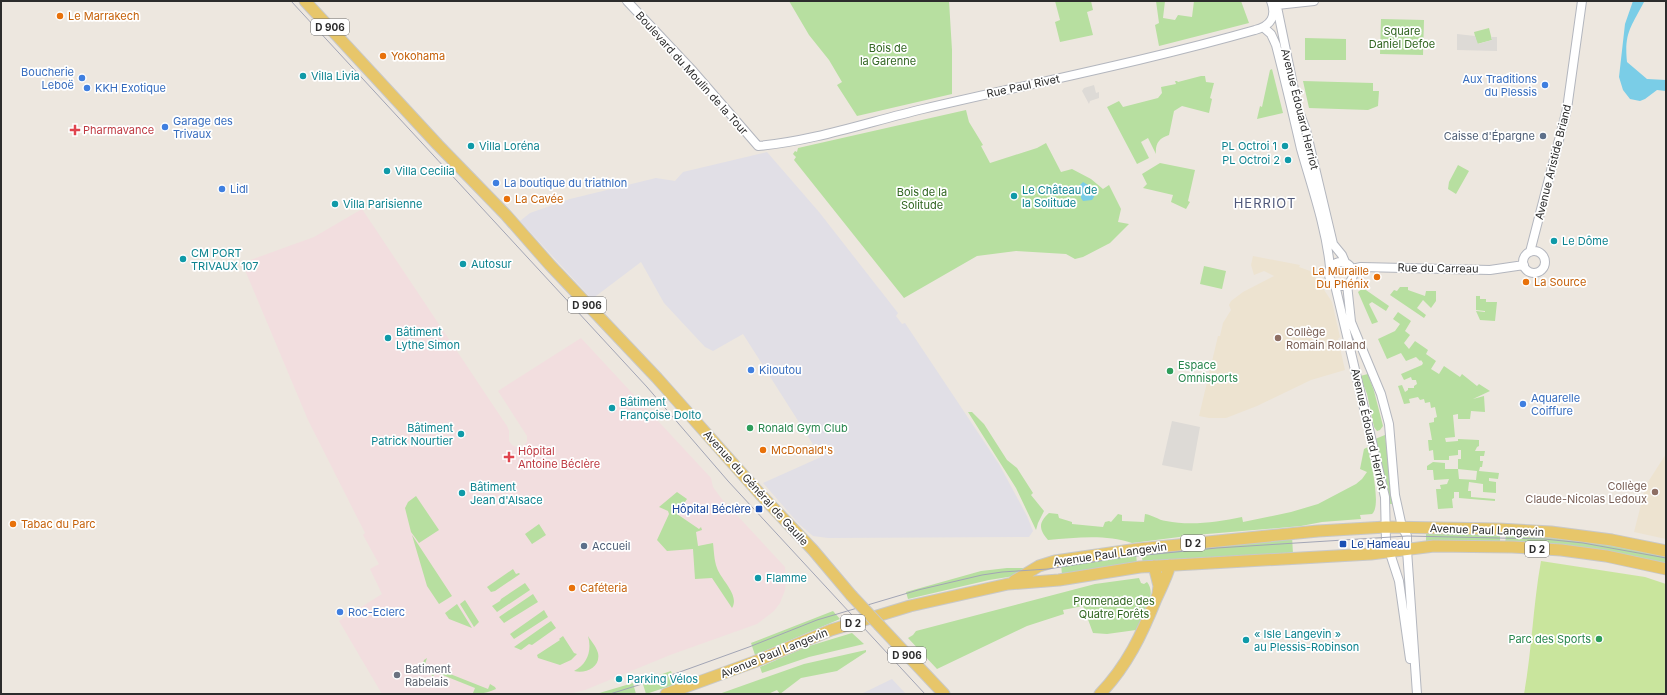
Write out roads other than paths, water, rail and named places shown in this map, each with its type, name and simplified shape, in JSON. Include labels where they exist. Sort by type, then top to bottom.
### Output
[{"type":"main road","name":"Avenue du Général de Gaulle","points":[[305,1],[438,145],[506,215],[550,266],[657,378],[760,494],[813,550],[851,595],[944,694]]},
{"type":"main road","name":"Avenue Paul Langevin","points":[[1008,584],[1039,566],[1055,561],[1207,541],[1318,531],[1386,527],[1552,532],[1612,540],[1666,551]]},
{"type":"main road","name":"Avenue Paul Langevin","points":[[666,694],[754,662],[831,630],[910,606],[1008,584],[1059,580],[1154,566],[1371,554],[1434,546],[1561,550],[1606,556],[1666,569]]},
{"type":"main road","points":[[1100,694],[1113,681],[1143,632],[1170,565]]},
{"type":"main road","points":[[1154,566],[1159,586],[1157,598]]},
{"type":"street","name":"Boulevard du Moulin de la Tour","points":[[627,1],[693,71],[758,146]]},
{"type":"street","points":[[1264,28],[1272,20],[1274,5],[1314,1]]},
{"type":"street","name":"Avenue Aristide Briand","points":[[1530,252],[1567,108],[1582,1]]},
{"type":"street","name":"Avenue Édouard Herriot","points":[[1274,5],[1298,109],[1306,130],[1333,244],[1342,255],[1345,262]]},
{"type":"street","name":"Rue Paul Rivet","points":[[758,146],[790,142],[922,109],[1069,76],[1264,28]]},
{"type":"street","name":"Avenue Édouard Herriot","points":[[1264,28],[1271,34],[1276,45],[1316,200],[1330,267]]},
{"type":"street","name":"Avenue Édouard Herriot","points":[[1302,149],[1306,150],[1308,153],[1314,180],[1320,190]]},
{"type":"street","points":[[1537,251],[1545,260],[1544,267],[1540,272],[1533,273],[1527,271],[1524,265],[1525,256],[1530,252],[1537,251]]},
{"type":"street","points":[[1335,262],[1345,262],[1352,269],[1352,278],[1347,284],[1339,286],[1335,285],[1328,276],[1330,267],[1335,262]]},
{"type":"street","name":"Rue du Carreau","points":[[1352,269],[1360,267],[1490,270],[1524,265]]},
{"type":"street","name":"Avenue Édouard Herriot","points":[[1347,284],[1351,322],[1379,388],[1389,424],[1395,495],[1402,527]]},
{"type":"street","name":"Avenue Édouard Herriot","points":[[1335,285],[1385,497],[1386,527]]},
{"type":"street","points":[[1386,527],[1386,542],[1399,581],[1416,694]]},
{"type":"street","points":[[1402,527],[1407,536],[1416,694]]},
{"type":"street","points":[[1405,625],[1410,633],[1415,664]]},
{"type":"water","points":[[1633,1],[1647,1],[1644,2],[1630,30],[1626,52],[1627,62],[1647,79],[1666,80],[1666,91],[1657,90],[1640,101],[1630,99],[1623,90],[1619,77],[1625,24]]},
{"type":"water","points":[[1083,182],[1093,188],[1095,195],[1092,200],[1083,201],[1081,198],[1079,186]]},
{"type":"tram line","points":[[291,1],[647,387],[728,481],[925,694]]},
{"type":"tram line","points":[[610,694],[677,673],[817,620],[918,590],[982,575],[1002,572],[1048,569],[1125,557],[1217,548],[1407,536],[1544,539],[1583,543],[1666,558]]},
{"type":"place","name":"Le Marrakech","points":[[60,16]]},
{"type":"place","name":"Yokohama","points":[[383,56]]},
{"type":"place","name":"Villa Livia","points":[[303,76]]},
{"type":"place","name":"Boucherie Leboë","points":[[82,78]]},
{"type":"place","name":"Aux Traditions du Plessis","points":[[1545,85]]},
{"type":"place","name":"KKH Exotique","points":[[87,88]]},
{"type":"place","name":"Garage des Trivaux","points":[[165,127]]},
{"type":"place","name":"Pharmavance","points":[[75,130]]},
{"type":"place","name":"Caisse d'Épargne","points":[[1543,136]]},
{"type":"place","name":"Villa Loréna","points":[[471,146]]},
{"type":"place","name":"PL Octroi 1","points":[[1285,146]]},
{"type":"place","name":"PL Octroi 2","points":[[1288,160]]},
{"type":"place","name":"Villa Cecilia","points":[[387,171]]},
{"type":"place","name":"La boutique du triathlon","points":[[496,183]]},
{"type":"place","name":"Lidl","points":[[222,189]]},
{"type":"place","name":"Le Château de la Solitude","points":[[1014,196]]},
{"type":"place","name":"La Cavée","points":[[507,199]]},
{"type":"place","name":"Villa Parisienne","points":[[335,204]]},
{"type":"place","name":"Le Dôme","points":[[1554,241]]},
{"type":"place","name":"CM PORT TRIVAUX 107","points":[[183,259]]},
{"type":"place","name":"Autosur","points":[[463,264]]},
{"type":"place","name":"La Muraille Du Phénix","points":[[1377,277]]},
{"type":"place","name":"La Source","points":[[1526,282]]},
{"type":"place","name":"Bâtiment Lythe Simon","points":[[388,338]]},
{"type":"place","name":"Collège Romain Rolland","points":[[1278,338]]},
{"type":"place","name":"Kiloutou","points":[[751,370]]},
{"type":"place","name":"Espace Omnisports","points":[[1170,371]]},
{"type":"place","name":"Aquarelle Coiffure","points":[[1523,404]]},
{"type":"place","name":"Bâtiment Françoise Dolto","points":[[612,408]]},
{"type":"place","name":"Ronald Gym Club","points":[[750,428]]},
{"type":"place","name":"Bâtiment Patrick Nourtier","points":[[461,434]]},
{"type":"place","name":"McDonald's","points":[[763,450]]},
{"type":"place","name":"Hôpital Antoine Béclère","points":[[509,457]]},
{"type":"place","name":"Collège Claude-Nicolas Ledoux","points":[[1655,492]]},
{"type":"place","name":"Bâtiment Jean d'Alsace","points":[[462,493]]},
{"type":"place","name":"Hôpital Béclère","points":[[759,509]]},
{"type":"place","name":"Tabac du Parc","points":[[13,524]]},
{"type":"place","name":"Le Hameau","points":[[1343,544]]},
{"type":"place","name":"Accueil","points":[[584,546]]},
{"type":"place","name":"Flamme","points":[[758,578]]},
{"type":"place","name":"Caféteria","points":[[572,588]]},
{"type":"place","name":"Roc-Eclerc","points":[[340,612]]},
{"type":"place","name":"Parc des Sports","points":[[1599,639]]},
{"type":"place","name":"« Isle Langevin » au Plessis-Robinson","points":[[1246,640]]},
{"type":"place","name":"Batiment Rabelais","points":[[397,675]]},
{"type":"place","name":"Parking Vélos","points":[[619,679]]},
{"type":"district","name":"HERRIOT","points":[[1265,203]]},
{"type":"park label","name":"Square Daniel Defoe","points":[[1402,37]]},
{"type":"park label","name":"Bois de la Garenne","points":[[888,54]]},
{"type":"park label","name":"Bois de la Solitude","points":[[922,198]]},
{"type":"park label","name":"Promenade des Quatre Forêts","points":[[1114,607]]}]
